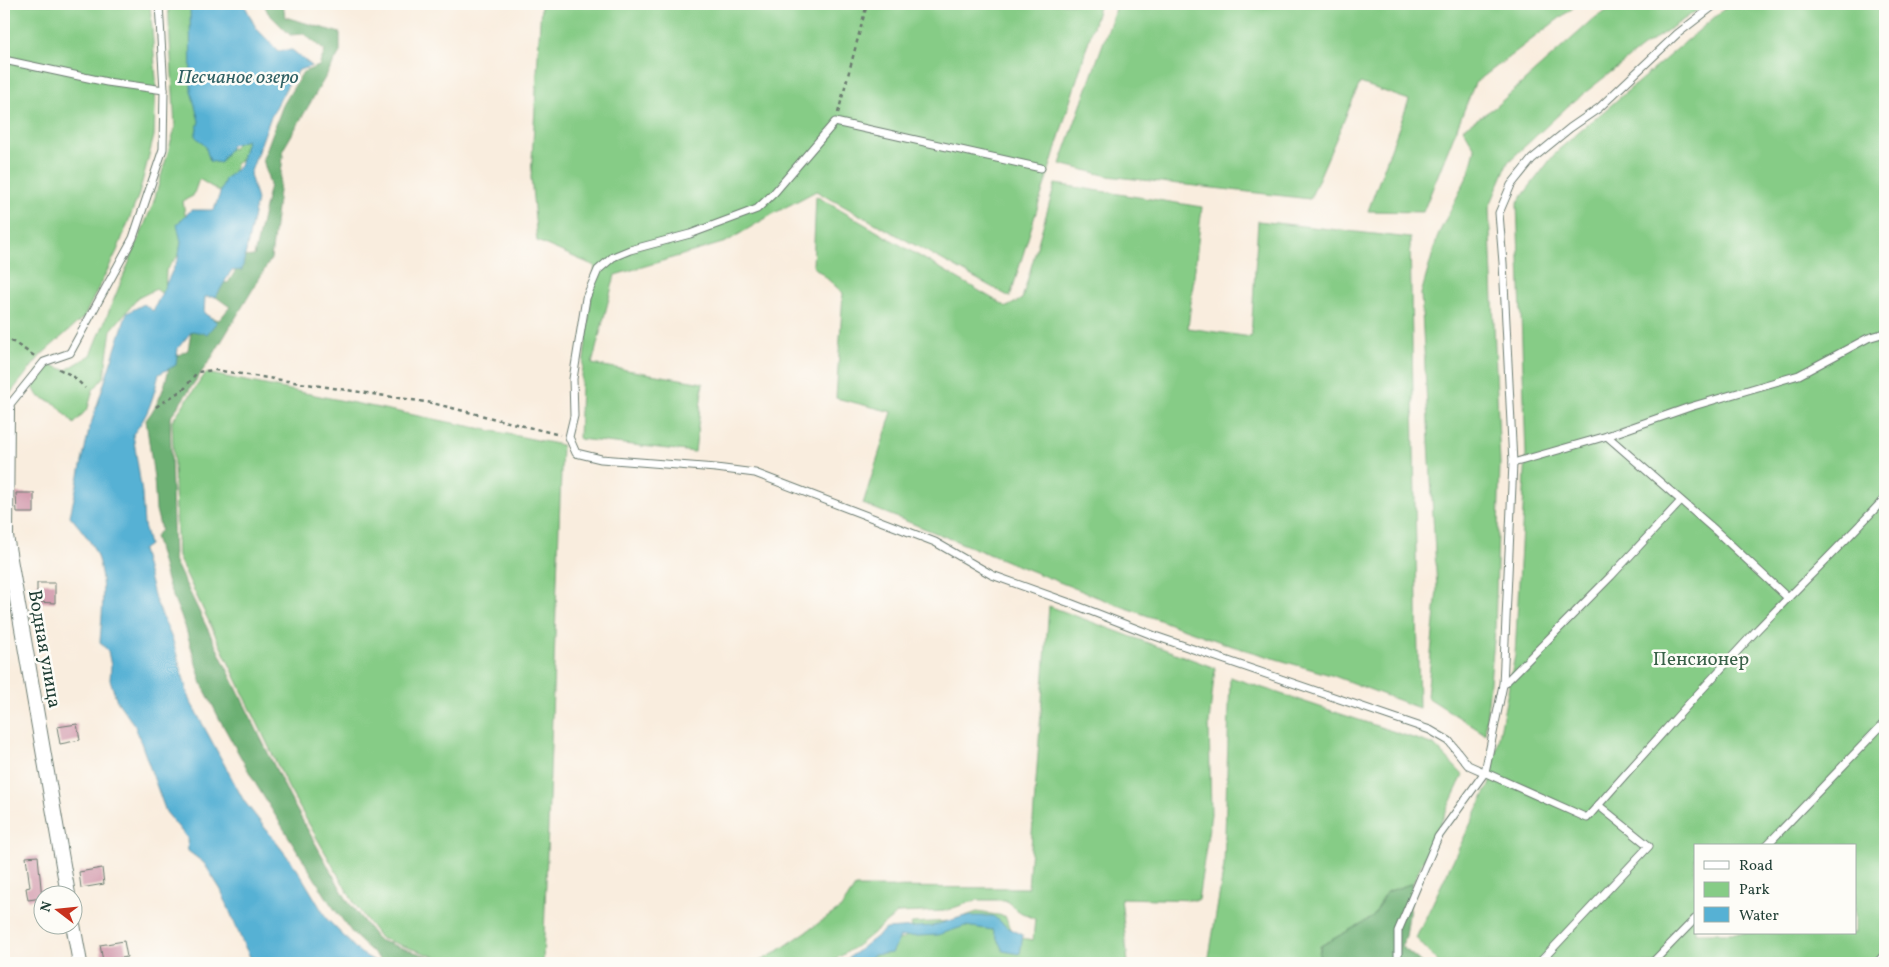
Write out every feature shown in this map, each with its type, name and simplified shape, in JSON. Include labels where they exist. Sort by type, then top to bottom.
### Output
[{"type":"street","name":"Водная улица","points":[[7,408],[5,537],[66,884]]},
{"type":"street","points":[[75,934],[80,963]]},
{"type":"lane","points":[[7,408],[44,362],[70,353],[133,238],[163,149],[164,90],[158,4]]},
{"type":"lane","points":[[1398,963],[1398,931],[1438,836],[1485,772],[1503,685],[1513,462],[1504,263],[1499,213],[1511,185],[1532,159],[1570,128],[1600,108],[1677,34],[1716,4]]},
{"type":"lane","points":[[4,60],[107,82],[164,90]]},
{"type":"lane","points":[[1041,168],[835,122],[774,193],[757,209],[690,234],[614,256],[598,270],[586,298],[573,379],[574,416],[569,437],[576,453],[601,459],[755,473],[935,542],[992,575],[1155,636],[1430,730],[1449,741],[1468,765],[1587,818],[1652,743],[1885,498]]},
{"type":"lane","points":[[1513,462],[1607,436],[1690,407],[1799,375],[1868,338],[1885,333]]},
{"type":"lane","points":[[1607,436],[1788,598]]},
{"type":"lane","points":[[1503,685],[1611,576],[1681,501]]},
{"type":"lane","points":[[1768,844],[1885,722]]},
{"type":"lane","points":[[1539,963],[1649,846],[1598,805]]},
{"type":"lane","points":[[1652,963],[1694,920]]},
{"type":"lane","points":[[1877,963],[1885,954]]},
{"type":"path","points":[[835,122],[867,4]]},
{"type":"path","points":[[4,336],[44,362],[73,376],[85,388]]},
{"type":"path","points":[[156,407],[185,388],[197,372],[215,370],[432,404],[569,437]]},
{"type":"green space","points":[[4,4],[150,4],[156,79],[154,136],[139,194],[117,251],[84,317],[41,355],[4,401]]},
{"type":"green space","points":[[168,4],[201,4],[222,147],[233,149],[245,131],[252,150],[236,164],[225,195],[199,179],[193,196],[183,201],[187,228],[181,252],[166,270],[165,296],[156,289],[138,298],[111,330],[104,377],[93,390],[88,408],[74,424],[56,404],[38,396],[33,387],[38,370],[50,365],[66,370],[91,355],[153,204],[175,128]]},
{"type":"green space","points":[[264,4],[283,4],[285,17],[340,33],[340,52],[284,148],[271,259],[212,357],[170,418],[174,560],[290,798],[347,900],[378,940],[448,963],[384,963],[353,934],[330,903],[257,786],[202,684],[185,626],[168,584],[155,536],[161,530],[156,510],[154,478],[146,420],[156,406],[171,359],[188,350],[191,333],[205,316],[219,320],[230,307],[216,297],[217,282],[228,283],[244,257],[254,256],[270,185],[263,159],[283,105],[303,72],[319,66],[325,51],[304,34],[290,35],[268,13]]},
{"type":"green space","points":[[541,4],[986,4],[1006,8],[1008,4],[1100,4],[1010,297],[816,191],[726,242],[615,275],[592,364],[703,383],[695,452],[579,439],[581,384],[595,266],[537,241],[531,177]]},
{"type":"green space","points":[[1110,4],[1578,4],[1475,83],[1423,212],[1368,211],[1409,100],[1360,83],[1310,199],[1108,176],[1060,164],[1115,10]]},
{"type":"green space","points":[[1619,4],[1707,4],[1644,46],[1568,106],[1508,162],[1489,208],[1500,464],[1495,630],[1485,734],[1427,697],[1437,589],[1421,294],[1438,235],[1469,173],[1475,149],[1463,128],[1494,108],[1596,17]]},
{"type":"green space","name":"Пенсионер","points":[[1730,4],[1885,4],[1885,963],[1439,963],[1416,938],[1490,783],[1515,655],[1526,455],[1517,203],[1557,151]]},
{"type":"green space","points":[[1055,184],[1202,207],[1188,328],[1251,337],[1258,221],[1410,238],[1419,708],[1334,676],[1232,646],[1112,603],[863,504],[892,412],[836,398],[843,293],[813,266],[816,196],[1007,307],[1022,299]]},
{"type":"green space","points":[[206,373],[562,445],[543,963],[473,963],[445,960],[380,938],[354,903],[289,789],[178,557],[172,421]]},
{"type":"green space","points":[[1049,606],[1215,668],[1209,723],[1211,814],[1198,900],[1121,898],[1128,963],[860,963],[886,941],[904,939],[912,923],[951,921],[977,912],[1005,916],[1015,937],[1033,940],[1035,919],[1020,912],[1005,900],[977,900],[944,911],[898,913],[858,945],[830,963],[756,963],[775,953],[841,908],[855,887],[1028,888]]},
{"type":"green space","points":[[1230,677],[1434,745],[1463,775],[1413,883],[1386,892],[1373,917],[1320,946],[1318,963],[1208,963],[1224,866]]},
{"type":"green space","points":[[1413,883],[1406,937],[1401,946],[1422,963],[1318,963],[1321,946],[1373,917],[1387,892]]},
{"type":"water","name":"Песчаное озеро","points":[[190,4],[244,4],[256,28],[278,51],[292,50],[312,66],[299,70],[287,86],[270,119],[250,174],[257,200],[242,270],[231,271],[216,297],[205,297],[204,313],[217,322],[207,334],[192,331],[178,348],[176,365],[159,374],[147,413],[133,434],[142,493],[144,525],[149,545],[142,550],[155,599],[173,641],[189,699],[244,801],[297,869],[327,919],[359,952],[378,963],[253,963],[221,890],[204,863],[188,851],[187,838],[166,812],[135,726],[117,701],[110,680],[111,666],[108,651],[100,642],[103,596],[99,562],[90,542],[70,516],[89,430],[127,313],[144,304],[153,311],[178,259],[181,242],[177,224],[191,210],[214,210],[225,179],[240,166],[247,140],[232,145],[220,163],[210,161],[205,146],[195,136],[199,121],[191,91]]},
{"type":"water","points":[[965,916],[993,916],[1007,927],[1023,935],[1020,954],[1003,951],[993,930],[965,926],[938,935],[900,937],[892,953],[874,955],[864,963],[842,963],[886,929],[932,926]]},
{"type":"building","points":[[16,493],[34,493],[34,513],[17,513]]},
{"type":"building","points":[[37,583],[55,583],[55,603],[37,602]]},
{"type":"building","points":[[77,724],[80,740],[60,744],[57,727]]},
{"type":"building","points":[[38,856],[41,884],[32,884],[32,899],[28,900],[26,888],[30,887],[26,857]]},
{"type":"building","points":[[102,868],[104,884],[82,888],[79,872]]},
{"type":"building","points":[[124,941],[127,957],[103,961],[100,945]]}]
